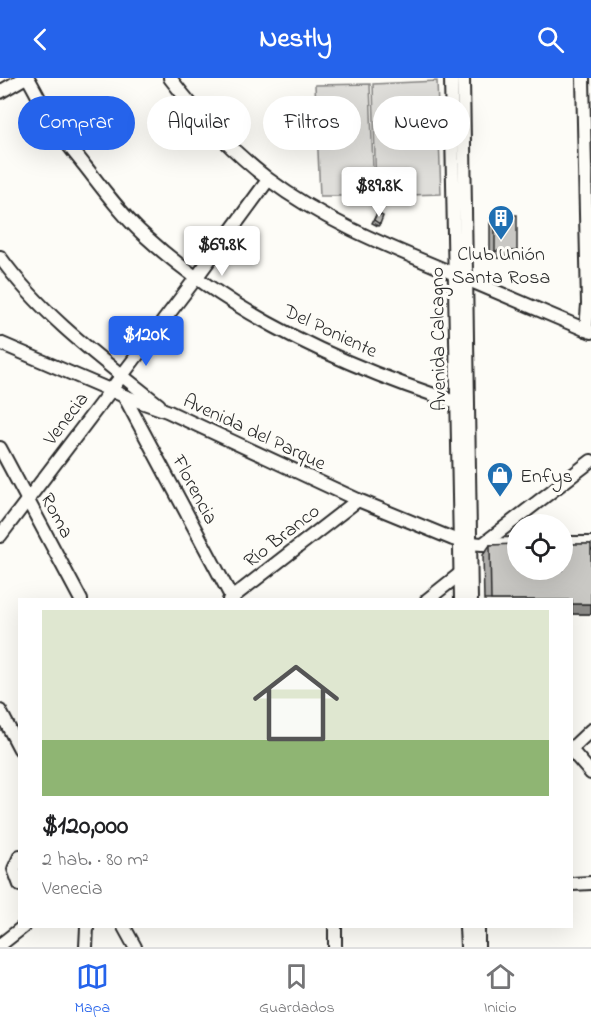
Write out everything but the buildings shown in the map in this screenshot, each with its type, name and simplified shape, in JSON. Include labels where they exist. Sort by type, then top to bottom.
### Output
[{"type":"street","points":[[0,92],[26,78]]},
{"type":"street","name":"Del Poniente","points":[[26,78],[57,130],[100,185],[143,234],[196,278],[260,318],[339,358],[429,395],[462,404]]},
{"type":"street","points":[[170,78],[215,133],[268,180],[300,201],[346,227],[408,256],[588,331],[583,78]]},
{"type":"street","name":"Avenida Calcagno","points":[[451,78],[461,277]]},
{"type":"street","name":"Avenida Calcagno","points":[[463,78],[462,404],[465,542],[471,598]]},
{"type":"street","name":"Venecia","points":[[0,536],[268,180]]},
{"type":"street","points":[[0,257],[12,273],[71,333],[167,411]]},
{"type":"street","name":"Avenida del Parque","points":[[0,343],[124,396],[167,411],[358,500],[465,542],[507,544]]},
{"type":"street","name":"Florencia","points":[[124,396],[230,598]]},
{"type":"street","name":"Roma","points":[[0,448],[80,598]]},
{"type":"street","points":[[483,543],[591,461]]},
{"type":"street","name":"Río Branco","points":[[232,598],[358,500]]},
{"type":"street","name":"Avenida Calcagno","points":[[461,598],[465,542]]},
{"type":"street","points":[[573,543],[591,543]]},
{"type":"street","points":[[430,598],[461,573]]},
{"type":"street","points":[[0,711],[18,745]]},
{"type":"street","points":[[573,748],[591,730]]},
{"type":"street","points":[[573,750],[591,773]]},
{"type":"street","points":[[18,860],[14,869],[18,880]]},
{"type":"street","points":[[0,869],[14,869]]},
{"type":"street","points":[[573,884],[591,883]]},
{"type":"street","points":[[0,945],[22,928]]},
{"type":"street","points":[[86,947],[87,928]]},
{"type":"street","points":[[125,928],[135,947]]},
{"type":"street","points":[[335,928],[335,947]]},
{"type":"street","points":[[466,928],[467,947]]},
{"type":"street","points":[[478,928],[478,947]]},
{"type":"shaded area","points":[[437,81],[438,96],[373,96],[373,84]]},
{"type":"shaded area","points":[[370,84],[374,196],[320,196],[318,150],[361,150],[361,96],[315,96],[315,85]]},
{"type":"shaded area","points":[[375,150],[439,150],[441,194],[376,196]]},
{"type":"place","name":"Club Unión Santa Rosa","points":[[501,241]]},
{"type":"place","name":"Enfys","points":[[500,498]]}]
